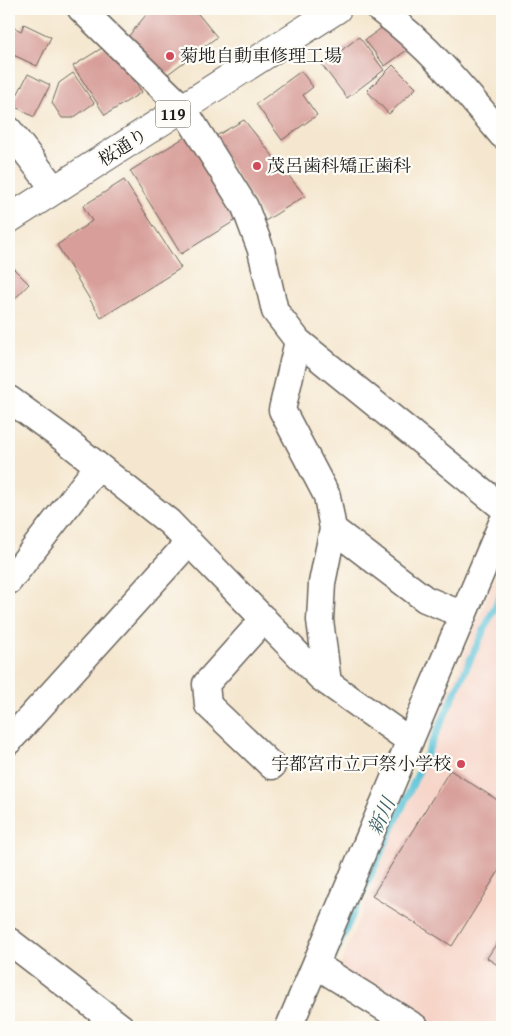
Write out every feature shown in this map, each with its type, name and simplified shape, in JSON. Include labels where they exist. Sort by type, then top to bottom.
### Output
[{"type":"highway","name":"桜通り","points":[[9,219],[337,9]]},
{"type":"street","points":[[81,9],[183,108],[244,207],[261,250],[275,311],[298,341],[502,507]]},
{"type":"street","points":[[379,9],[404,27],[446,68],[502,134]]},
{"type":"street","points":[[9,130],[55,190]]},
{"type":"street","points":[[298,341],[282,410],[326,496],[333,529],[322,583],[320,620],[328,683]]},
{"type":"street","points":[[9,400],[169,522],[328,683],[410,741]]},
{"type":"street","points":[[9,581],[98,466]]},
{"type":"street","points":[[289,1027],[502,523]]},
{"type":"street","points":[[333,529],[425,599],[463,615]]},
{"type":"street","points":[[9,741],[189,542]]},
{"type":"street","points":[[264,619],[206,684],[208,705],[272,766]]},
{"type":"street","points":[[9,941],[121,1027]]},
{"type":"street","points":[[316,965],[415,1027]]},
{"type":"shaded area","name":"宇都宮市立戸祭小学校","points":[[502,560],[502,1027],[433,1027],[339,969]]},
{"type":"building","name":"菊地自動車修理工場","points":[[151,9],[194,9],[217,37],[168,74],[127,38]]},
{"type":"building","points":[[24,24],[51,37],[37,66],[9,53],[9,25],[21,31]]},
{"type":"building","points":[[387,24],[407,50],[385,66],[365,40]]},
{"type":"building","points":[[359,37],[384,70],[347,98],[322,65]]},
{"type":"building","points":[[110,43],[142,92],[105,115],[73,66]]},
{"type":"building","points":[[393,65],[416,88],[389,114],[367,91]]},
{"type":"building","points":[[301,71],[313,87],[303,95],[317,115],[282,140],[256,104]]},
{"type":"building","points":[[73,73],[94,103],[73,118],[62,118],[52,103],[59,83]]},
{"type":"building","points":[[28,74],[50,85],[34,117],[12,105]]},
{"type":"building","name":"茂呂歯科矯正歯科","points":[[244,120],[305,196],[265,221],[214,137]]},
{"type":"building","points":[[190,134],[241,217],[181,254],[130,171]]},
{"type":"building","points":[[124,180],[181,268],[101,318],[57,245],[92,221],[83,206]]},
{"type":"building","points":[[9,264],[29,284],[9,305]]},
{"type":"building","points":[[450,770],[502,803],[502,866],[452,946],[372,896]]},
{"type":"building","points":[[502,935],[502,968],[487,958]]},
{"type":"waterway","name":"新川","points":[[328,968],[502,591]]},
{"type":"place","name":"菊地自動車修理工場","points":[[170,56]]},
{"type":"place","name":"茂呂歯科矯正歯科","points":[[257,166]]},
{"type":"place","name":"宇都宮市立戸祭小学校","points":[[461,764]]}]
